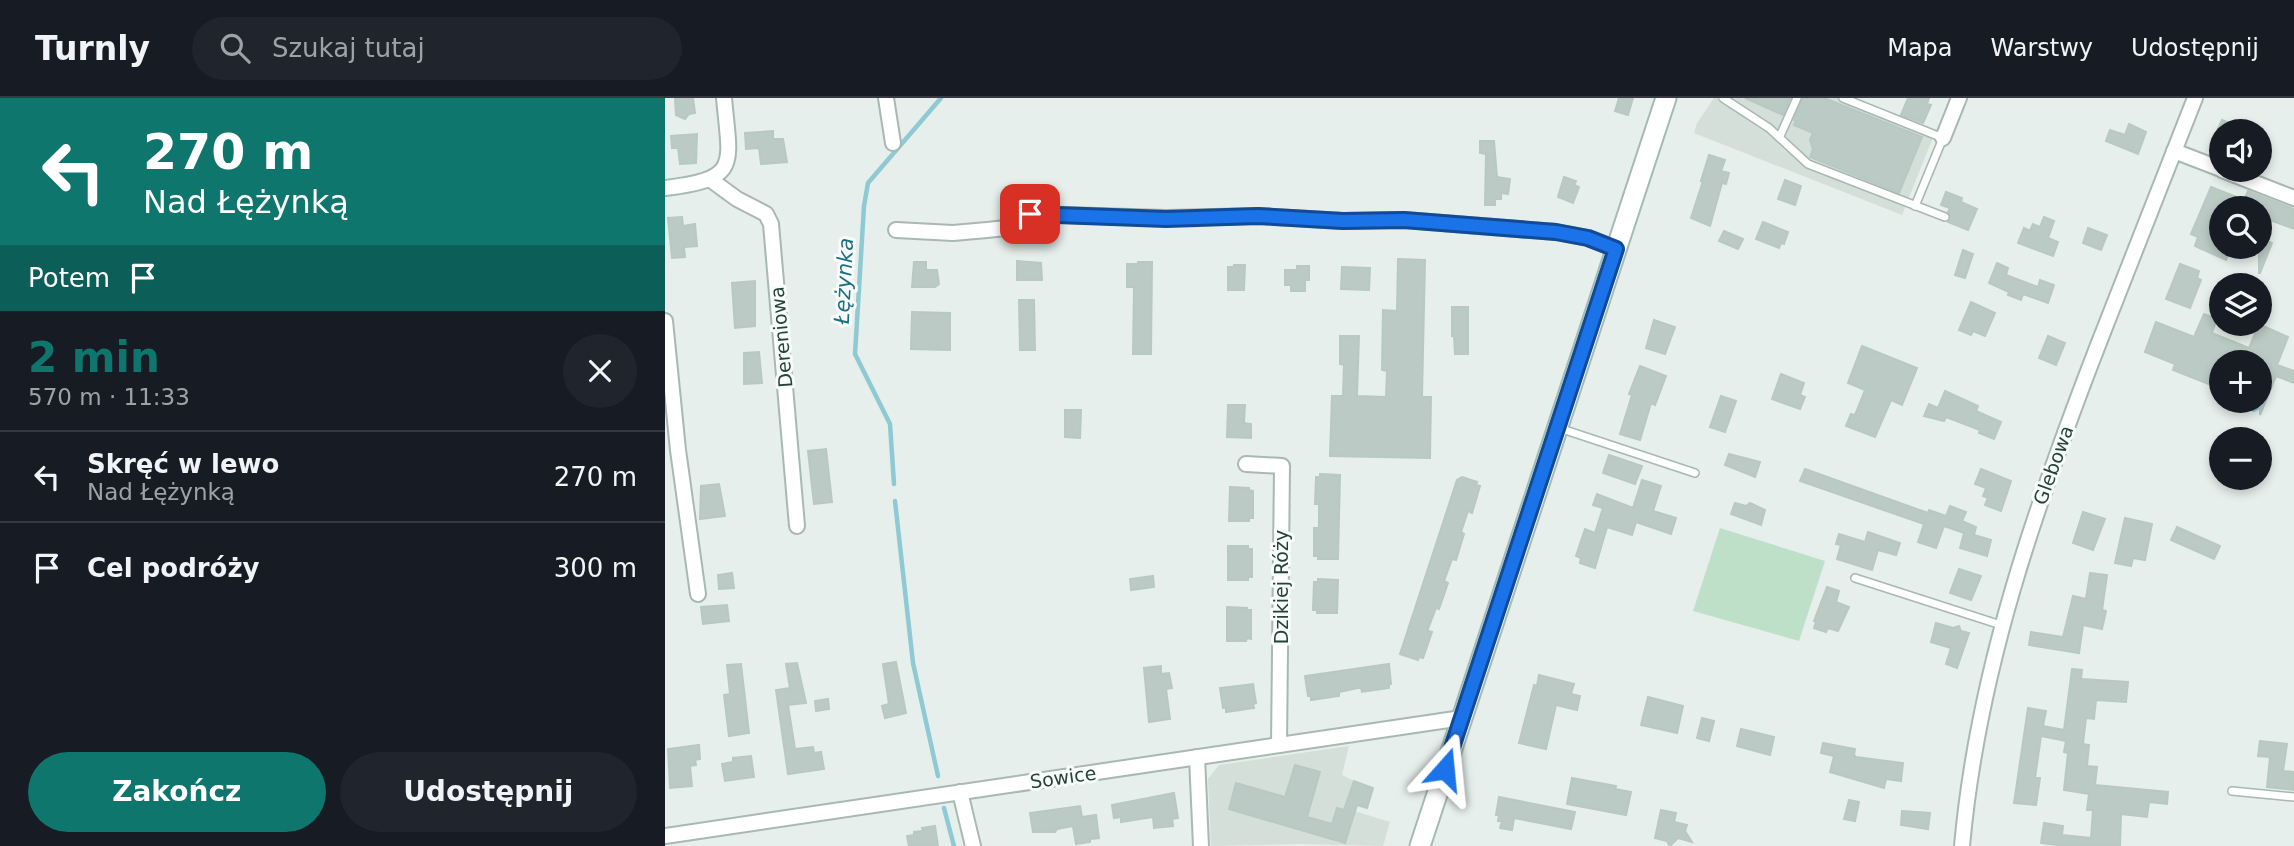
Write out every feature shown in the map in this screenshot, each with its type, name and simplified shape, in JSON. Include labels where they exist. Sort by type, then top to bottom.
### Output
[{"type":"street","points":[[665,188],[695,185],[712,180],[721,173],[728,156],[724,98]]},
{"type":"street","points":[[886,98],[893,143]]},
{"type":"street","points":[[1420,846],[1666,98]]},
{"type":"street","points":[[1943,138],[1959,98]]},
{"type":"street","name":"Glebowa","points":[[1962,846],[1972,759],[2001,625],[2048,476],[2195,98]]},
{"type":"street","points":[[2174,151],[2209,164]]},
{"type":"street","name":"Dereniowa","points":[[712,180],[737,199],[766,214],[771,224],[797,526]]},
{"type":"street","points":[[2254,182],[2294,198]]},
{"type":"street","points":[[896,230],[953,233],[1006,228],[1030,214],[1177,219],[1258,216],[1343,221],[1375,219],[1556,232],[1588,238],[1616,249]]},
{"type":"street","points":[[665,321],[680,463],[698,594]]},
{"type":"street","name":"Dzikiej Róży","points":[[1246,464],[1282,466],[1279,745]]},
{"type":"street","name":"Sowice","points":[[672,839],[960,792],[1462,718]]},
{"type":"street","points":[[1197,757],[1201,846]]},
{"type":"street","points":[[960,792],[973,846]]},
{"type":"lane","points":[[1723,98],[1780,136],[1808,163],[1945,217]]},
{"type":"lane","points":[[1780,136],[1797,98]]},
{"type":"lane","points":[[1843,98],[1943,138],[1915,206]]},
{"type":"lane","points":[[1557,428],[1695,473]]},
{"type":"lane","points":[[1855,578],[2001,625]]},
{"type":"lane","points":[[2232,791],[2294,797]]},
{"type":"shaded area","points":[[1714,98],[1855,98],[1936,130],[1902,215],[1694,133],[1697,123]]},
{"type":"shaded area","points":[[1349,746],[1342,775],[1354,781],[1345,808],[1390,822],[1383,846],[1211,846],[1208,779],[1219,765]]},
{"type":"green space","points":[[1720,528],[1825,561],[1799,641],[1693,611]]},
{"type":"building","points":[[675,98],[693,98],[695,113],[689,114],[685,119],[676,115]]},
{"type":"building","points":[[1619,98],[1633,98],[1628,115],[1615,111]]},
{"type":"building","points":[[1745,98],[1790,98],[1783,115]]},
{"type":"building","points":[[1803,98],[1824,98],[1922,137],[1899,193],[1810,157],[1813,149],[1810,140],[1813,133],[1794,125]]},
{"type":"building","points":[[1908,98],[1929,98],[1927,104],[1931,105],[1923,123],[1901,115]]},
{"type":"building","points":[[2129,124],[2146,132],[2138,154],[2106,141],[2110,130],[2125,135]]},
{"type":"building","points":[[773,131],[773,139],[783,139],[787,162],[761,164],[759,148],[746,149],[745,133]]},
{"type":"building","points":[[697,134],[696,163],[680,164],[678,148],[672,148],[671,136]]},
{"type":"building","points":[[1480,141],[1494,141],[1497,177],[1510,179],[1508,194],[1501,193],[1501,199],[1495,199],[1495,205],[1485,205],[1486,154],[1480,153]]},
{"type":"building","points":[[1709,155],[1725,160],[1721,171],[1729,173],[1726,184],[1722,183],[1710,226],[1691,218]]},
{"type":"building","points":[[1564,177],[1576,181],[1574,185],[1579,187],[1573,203],[1558,197]]},
{"type":"building","points":[[1785,180],[1801,186],[1795,205],[1778,199]]},
{"type":"building","points":[[2211,187],[2234,196],[2209,196],[2209,252],[2195,246],[2198,237],[2191,234]]},
{"type":"building","points":[[2248,191],[2261,196],[2246,196]]},
{"type":"building","points":[[1946,192],[1962,198],[1961,202],[1977,209],[1968,230],[1948,222],[1951,219],[1948,212],[1950,208],[1941,205]]},
{"type":"building","points":[[2272,200],[2294,209],[2294,229],[2272,221]]},
{"type":"building","points":[[682,217],[683,226],[695,224],[697,246],[684,247],[685,257],[672,258],[668,218]]},
{"type":"building","points":[[2044,217],[2054,221],[2048,238],[2058,242],[2053,256],[2018,243],[2024,228],[2030,231],[2033,224],[2040,227]]},
{"type":"building","points":[[1763,222],[1788,232],[1784,244],[1781,243],[1779,248],[1756,239]]},
{"type":"building","points":[[2088,228],[2107,235],[2101,250],[2083,243]]},
{"type":"building","points":[[1724,231],[1743,239],[1738,249],[1719,241]]},
{"type":"building","points":[[1963,250],[1973,254],[1965,278],[1955,275]]},
{"type":"building","points":[[1398,259],[1425,260],[1422,397],[1431,397],[1430,458],[1330,456],[1332,396],[1343,396],[1344,365],[1340,364],[1340,336],[1359,336],[1357,396],[1386,397],[1387,371],[1382,370],[1383,310],[1397,311]]},
{"type":"building","points":[[2259,259],[2266,259],[2260,273]]},
{"type":"building","points":[[1017,261],[1041,263],[1042,280],[1017,280]]},
{"type":"building","points":[[914,262],[926,262],[926,270],[937,270],[939,284],[935,287],[912,287]]},
{"type":"building","points":[[1152,262],[1151,354],[1133,354],[1134,287],[1127,287],[1127,264]]},
{"type":"building","points":[[1997,263],[2008,268],[2006,275],[2038,287],[2040,280],[2054,285],[2048,303],[2023,294],[2021,300],[1989,283]]},
{"type":"building","points":[[2180,264],[2199,271],[2197,278],[2201,280],[2190,308],[2166,299]]},
{"type":"building","points":[[1245,265],[1244,290],[1228,290],[1228,267]]},
{"type":"building","points":[[1297,266],[1309,266],[1309,280],[1305,280],[1305,291],[1291,291],[1291,285],[1285,285],[1285,270],[1297,270]]},
{"type":"building","points":[[1342,267],[1370,268],[1369,290],[1341,289]]},
{"type":"building","points":[[755,281],[755,326],[735,328],[732,283]]},
{"type":"building","points":[[1019,300],[1034,300],[1035,350],[1020,350]]},
{"type":"building","points":[[1971,302],[1995,313],[1985,336],[1973,331],[1971,335],[1959,330]]},
{"type":"building","points":[[1452,307],[1468,307],[1468,354],[1455,354]]},
{"type":"building","points":[[912,312],[950,313],[950,350],[911,349]]},
{"type":"building","points":[[2204,314],[2209,316],[2209,336],[2219,336],[2249,348],[2254,336],[2272,336],[2272,330],[2288,337],[2277,365],[2294,371],[2294,383],[2276,376],[2272,386],[2272,350],[2209,350],[2209,384],[2173,370],[2175,364],[2145,352],[2156,322],[2194,337]]},
{"type":"building","points":[[1654,320],[1675,327],[1665,354],[1646,348]]},
{"type":"building","points":[[2048,336],[2065,343],[2056,365],[2039,358]]},
{"type":"building","points":[[1862,346],[1917,368],[1902,405],[1891,400],[1875,437],[1846,426],[1851,414],[1855,415],[1865,390],[1848,383]]},
{"type":"building","points":[[759,352],[762,383],[744,384],[744,353]]},
{"type":"building","points":[[1640,366],[1666,376],[1655,405],[1651,403],[1640,440],[1620,434],[1632,395],[1629,394]]},
{"type":"building","points":[[1781,374],[1804,383],[1800,395],[1805,397],[1800,409],[1772,399]]},
{"type":"building","points":[[1945,391],[1978,406],[1976,411],[2001,422],[1994,439],[1979,433],[1980,430],[1946,417],[1944,421],[1924,416],[1929,404],[1938,408]]},
{"type":"building","points":[[1721,396],[1736,401],[1725,432],[1710,427]]},
{"type":"building","points":[[1228,405],[1245,405],[1244,423],[1251,424],[1251,438],[1227,437]]},
{"type":"building","points":[[1065,410],[1081,410],[1080,438],[1065,437]]},
{"type":"building","points":[[826,449],[832,502],[814,504],[808,451]]},
{"type":"building","points":[[1729,454],[1760,462],[1755,477],[1725,465]]},
{"type":"building","points":[[1609,455],[1642,466],[1635,484],[1603,473]]},
{"type":"building","points":[[1805,469],[1928,513],[1929,510],[1946,516],[1950,506],[1966,512],[1962,521],[1976,527],[1974,535],[1991,540],[1987,556],[1960,548],[1964,533],[1944,526],[1936,548],[1918,542],[1924,524],[1800,481]]},
{"type":"building","points":[[1981,469],[2011,481],[2001,511],[1985,505],[1988,498],[1983,496],[1986,488],[1975,484]]},
{"type":"building","points":[[1320,474],[1340,475],[1338,559],[1318,559],[1318,556],[1314,556],[1314,528],[1319,528],[1319,504],[1315,504],[1316,477],[1320,477]]},
{"type":"building","points":[[1462,477],[1477,482],[1476,485],[1480,486],[1472,513],[1468,511],[1461,532],[1464,534],[1456,560],[1452,559],[1444,581],[1448,583],[1439,609],[1436,608],[1428,629],[1432,632],[1423,658],[1419,657],[1418,660],[1400,654],[1457,480]]},
{"type":"building","points":[[1642,480],[1661,486],[1653,511],[1676,518],[1671,534],[1636,522],[1632,535],[1607,527],[1595,568],[1580,563],[1581,558],[1576,556],[1585,529],[1595,533],[1603,508],[1593,505],[1597,494],[1633,508]]},
{"type":"building","points":[[719,484],[725,516],[700,519],[701,486]]},
{"type":"building","points":[[1230,487],[1249,488],[1253,491],[1253,518],[1249,518],[1249,521],[1229,521]]},
{"type":"building","points":[[1735,503],[1746,506],[1750,503],[1765,510],[1761,525],[1731,514]]},
{"type":"building","points":[[2083,512],[2105,519],[2093,550],[2073,543]]},
{"type":"building","points":[[2125,518],[2152,524],[2145,560],[2133,558],[2131,566],[2115,563]]},
{"type":"building","points":[[2177,527],[2220,546],[2214,559],[2171,540]]},
{"type":"building","points":[[1868,532],[1900,543],[1896,555],[1878,550],[1872,570],[1837,559],[1841,545],[1836,544],[1839,534],[1865,542]]},
{"type":"building","points":[[1228,546],[1248,546],[1248,549],[1252,549],[1252,577],[1248,577],[1248,580],[1228,580]]},
{"type":"building","points":[[1959,569],[1981,576],[1971,600],[1950,593]]},
{"type":"building","points":[[732,573],[734,588],[719,589],[718,575]]},
{"type":"building","points":[[2090,573],[2107,575],[2102,610],[2106,611],[2102,629],[2083,625],[2079,653],[2029,645],[2031,632],[2063,637],[2073,596],[2086,599]]},
{"type":"building","points":[[1153,576],[1154,587],[1131,590],[1130,579]]},
{"type":"building","points":[[1318,579],[1338,580],[1337,613],[1317,613],[1317,610],[1313,610],[1314,582],[1318,582]]},
{"type":"building","points":[[1827,587],[1839,591],[1836,602],[1849,607],[1838,631],[1828,628],[1826,632],[1814,628],[1814,621]]},
{"type":"building","points":[[727,605],[729,621],[703,624],[701,607]]},
{"type":"building","points":[[1227,607],[1251,610],[1251,639],[1227,641]]},
{"type":"building","points":[[1936,623],[1953,628],[1959,626],[1961,631],[1969,633],[1957,668],[1946,664],[1951,648],[1931,642]]},
{"type":"building","points":[[896,662],[906,713],[885,718],[882,706],[889,704],[883,664]]},
{"type":"building","points":[[797,663],[806,703],[788,705],[795,749],[813,747],[814,753],[821,752],[824,769],[788,774],[776,690],[790,688],[786,664]]},
{"type":"building","points":[[741,664],[749,733],[729,736],[724,695],[730,694],[727,665]]},
{"type":"building","points":[[1389,664],[1389,688],[1362,692],[1361,688],[1358,688],[1339,692],[1339,696],[1311,700],[1311,696],[1308,696],[1305,676]]},
{"type":"building","points":[[1161,666],[1161,674],[1169,673],[1172,688],[1166,689],[1170,719],[1149,722],[1144,668]]},
{"type":"building","points":[[2072,669],[2082,670],[2081,679],[2128,682],[2126,702],[2096,700],[2094,719],[2086,718],[2083,744],[2089,745],[2087,766],[2097,767],[2095,785],[2168,792],[2167,804],[2149,802],[2147,817],[2121,814],[2120,846],[2041,843],[2044,823],[2063,826],[2062,835],[2091,838],[2093,810],[2087,810],[2089,794],[2064,790],[2068,753],[2064,752],[2066,741],[2041,736],[2035,778],[2040,778],[2036,805],[2014,803],[2028,708],[2046,711],[2043,726],[2064,730]]},
{"type":"building","points":[[1539,675],[1574,684],[1571,694],[1580,696],[1577,710],[1556,705],[1546,749],[1519,743]]},
{"type":"building","points":[[1253,684],[1256,703],[1253,704],[1254,708],[1226,712],[1220,688]]},
{"type":"building","points":[[1648,697],[1683,706],[1677,733],[1641,725]]},
{"type":"building","points":[[828,699],[829,709],[816,711],[815,701]]},
{"type":"building","points":[[1702,718],[1714,721],[1709,741],[1697,738]]},
{"type":"building","points":[[1741,729],[1774,737],[1770,755],[1737,746]]},
{"type":"building","points":[[2260,741],[2287,744],[2283,771],[2294,772],[2294,790],[2267,787],[2270,757],[2258,756]]},
{"type":"building","points":[[1823,743],[1855,749],[1856,757],[1903,763],[1901,781],[1886,779],[1884,788],[1830,772],[1834,756],[1821,753]]},
{"type":"building","points":[[699,745],[700,759],[695,760],[696,765],[690,766],[692,786],[670,788],[668,749]]},
{"type":"building","points":[[751,756],[754,777],[725,781],[722,764],[733,762],[733,758]]},
{"type":"building","points":[[1295,765],[1320,772],[1307,817],[1332,824],[1337,808],[1344,810],[1354,781],[1373,788],[1367,808],[1357,805],[1345,843],[1229,809],[1236,783],[1285,797]]},
{"type":"building","points":[[1572,778],[1616,786],[1615,789],[1631,792],[1626,815],[1567,804]]},
{"type":"building","points":[[1174,793],[1178,818],[1172,819],[1173,826],[1154,828],[1153,817],[1121,822],[1121,817],[1114,818],[1112,805]]},
{"type":"building","points":[[1499,797],[1575,812],[1571,829],[1514,818],[1512,830],[1500,828],[1502,821],[1498,821],[1499,815],[1496,815]]},
{"type":"building","points":[[1849,800],[1859,802],[1855,821],[1844,819]]},
{"type":"building","points":[[1080,806],[1082,817],[1096,815],[1099,838],[1076,844],[1073,826],[1057,829],[1055,832],[1033,832],[1030,813]]},
{"type":"building","points":[[1661,810],[1676,813],[1674,822],[1687,825],[1685,831],[1692,842],[1678,838],[1670,846],[1667,841],[1655,838]]},
{"type":"building","points":[[1902,811],[1930,813],[1928,829],[1901,825]]},
{"type":"building","points":[[935,826],[938,846],[909,846],[907,836],[923,831],[922,828]]},
{"type":"waterway","name":"Łężynka","points":[[894,484],[890,424],[855,354],[864,206],[868,183],[941,98]]},
{"type":"waterway","name":"Łężynka","points":[[895,501],[913,663],[938,776]]},
{"type":"waterway","name":"Łężynka","points":[[944,808],[954,846]]},
{"type":"route","points":[[1030,214],[1166,219],[1258,216],[1343,221],[1404,220],[1556,232],[1588,238],[1616,249],[1445,769]]}]
